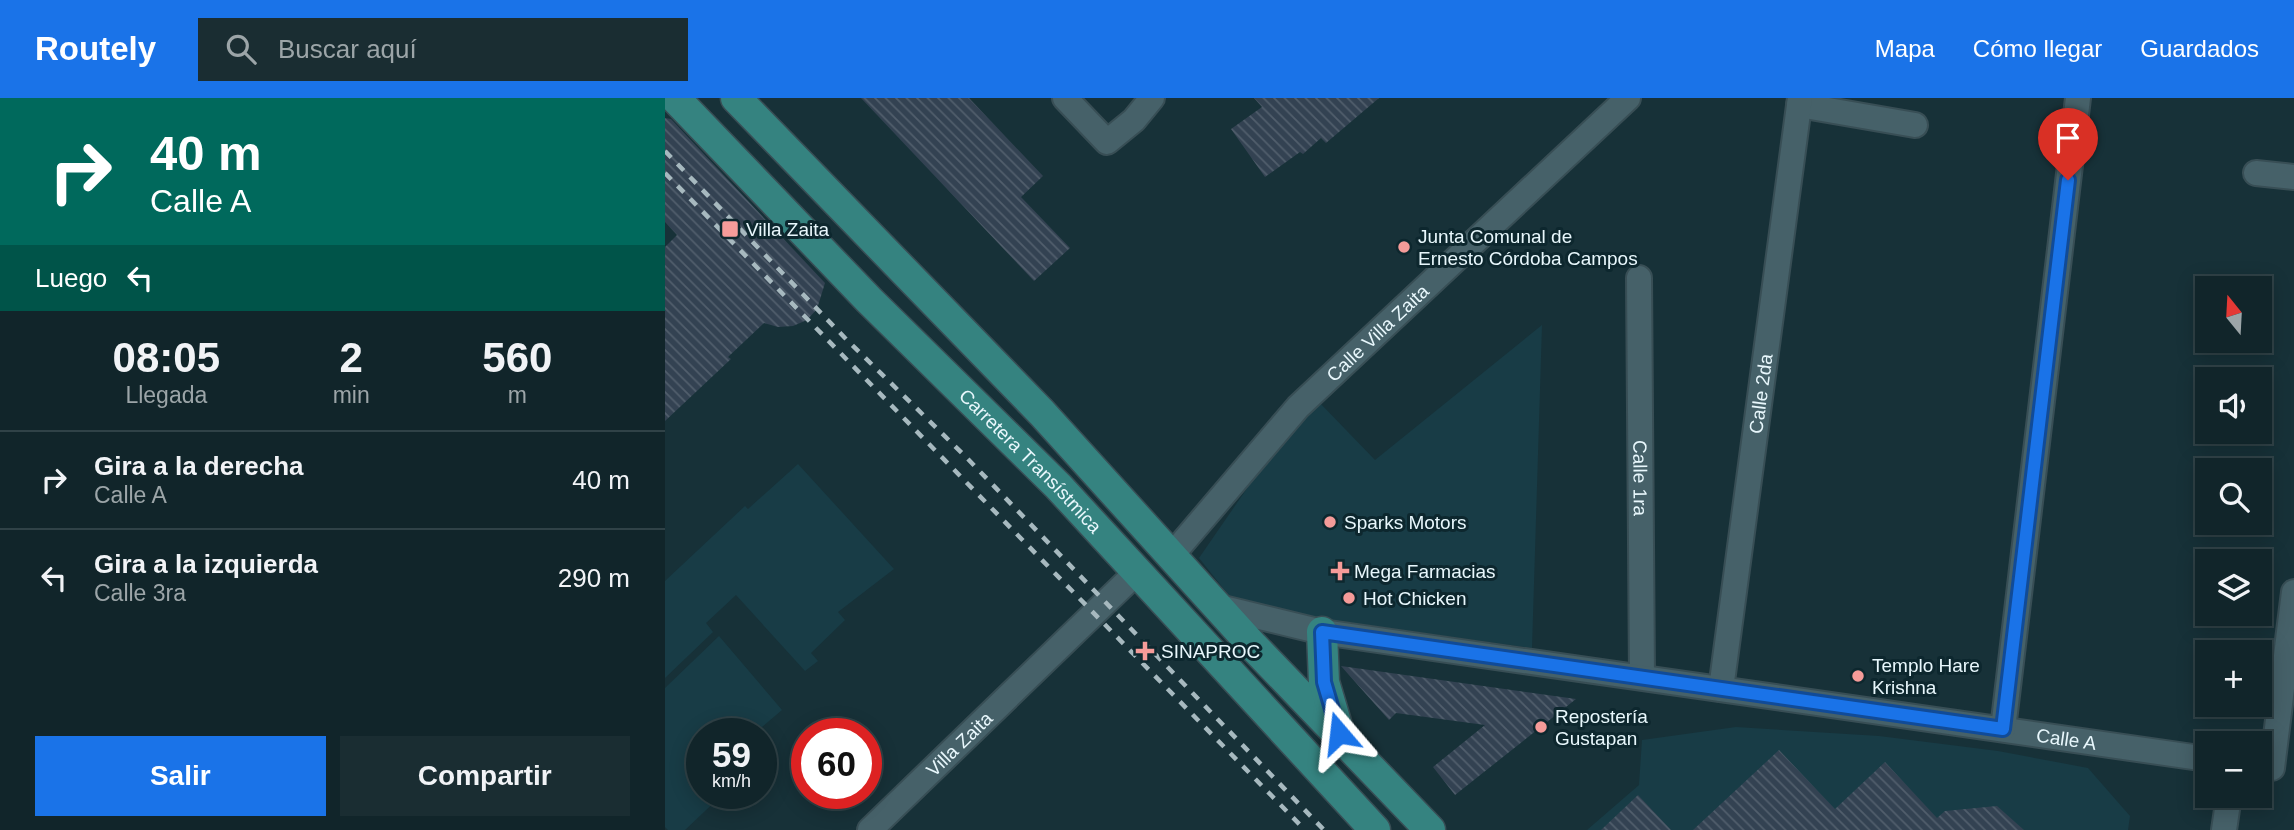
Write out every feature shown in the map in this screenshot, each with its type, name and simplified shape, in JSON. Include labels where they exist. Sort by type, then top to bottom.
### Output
[{"type":"main road","name":"Carretera Transístmica","points":[[675,98],[1138,571],[1375,830]]},
{"type":"main road","name":"Carretera Transístmica","points":[[736,98],[1042,413],[1291,687],[1339,733],[1430,830]]},
{"type":"main road","points":[[1322,632],[1324,682],[1339,733]]},
{"type":"street","points":[[1065,98],[1107,142],[1134,120],[1152,98]]},
{"type":"street","name":"Calle Villa Zaita","points":[[1172,555],[1298,407],[1628,98]]},
{"type":"street","points":[[2003,729],[2078,98]]},
{"type":"street","points":[[1799,101],[1915,125]]},
{"type":"street","name":"Calle 2da","points":[[1721,689],[1799,101]]},
{"type":"street","points":[[2256,173],[2294,177]]},
{"type":"street","name":"Calle 1ra","points":[[1639,278],[1642,677]]},
{"type":"street","name":"Villa Zaita","points":[[870,830],[1138,571]]},
{"type":"street","points":[[2275,768],[2294,592]]},
{"type":"street","name":"Calle A","points":[[1219,607],[1322,632],[2195,757]]},
{"type":"street","points":[[2224,830],[2227,808]]},
{"type":"shaded area","points":[[1542,325],[1532,648],[1238,607],[1199,558],[1279,442],[1318,401],[1375,460]]},
{"type":"shaded area","points":[[798,464],[894,569],[838,612],[845,620],[811,653],[818,661],[805,671],[736,595],[706,623],[713,632],[665,678],[665,581],[745,506],[748,509]]},
{"type":"shaded area","points":[[719,636],[782,710],[773,718],[686,718],[686,809],[707,809],[685,830],[668,830],[665,827],[665,688]]},
{"type":"shaded area","points":[[1736,727],[1879,736],[1998,751],[2088,768],[2130,816],[2128,830],[1587,830],[1639,785],[1642,740]]},
{"type":"building","points":[[861,98],[969,98],[1043,176],[1021,197],[1070,248],[1034,281]]},
{"type":"building","points":[[1254,98],[1379,98],[1326,143],[1321,138],[1303,154],[1300,152],[1265,177],[1231,129],[1262,107]]},
{"type":"building","name":"Villa Zaita","points":[[665,118],[671,119],[825,283],[817,309],[807,320],[793,326],[778,327],[764,323],[728,357],[731,359],[665,421],[665,247],[677,235],[665,222]]},
{"type":"building","points":[[1341,666],[1576,699],[1455,795],[1433,767],[1485,725],[1396,713],[1389,720]]},
{"type":"building","points":[[1779,750],[1835,809],[1885,762],[1937,818],[1945,811],[1997,806],[2024,830],[1693,830]]},
{"type":"building","points":[[1638,795],[1671,830],[1601,830]]},
{"type":"railway","points":[[665,151],[845,338],[967,458],[1324,830]]},
{"type":"railway","points":[[665,173],[1305,830]]},
{"type":"place","name":"Villa Zaita","points":[[730,229]]},
{"type":"place","name":"Junta Comunal de Ernesto Córdoba Campos","points":[[1404,247]]},
{"type":"place","name":"Sparks Motors","points":[[1330,522]]},
{"type":"place","name":"Mega Farmacias","points":[[1340,571]]},
{"type":"place","name":"Hot Chicken","points":[[1349,598]]},
{"type":"place","name":"SINAPROC","points":[[1145,651]]},
{"type":"place","name":"Templo Hare Krishna","points":[[1858,676]]},
{"type":"place","name":"Repostería Gustapan","points":[[1541,727]]},
{"type":"route","points":[[1339,733],[1324,682],[1320,648],[1322,632],[2003,729],[2068,180]]}]
